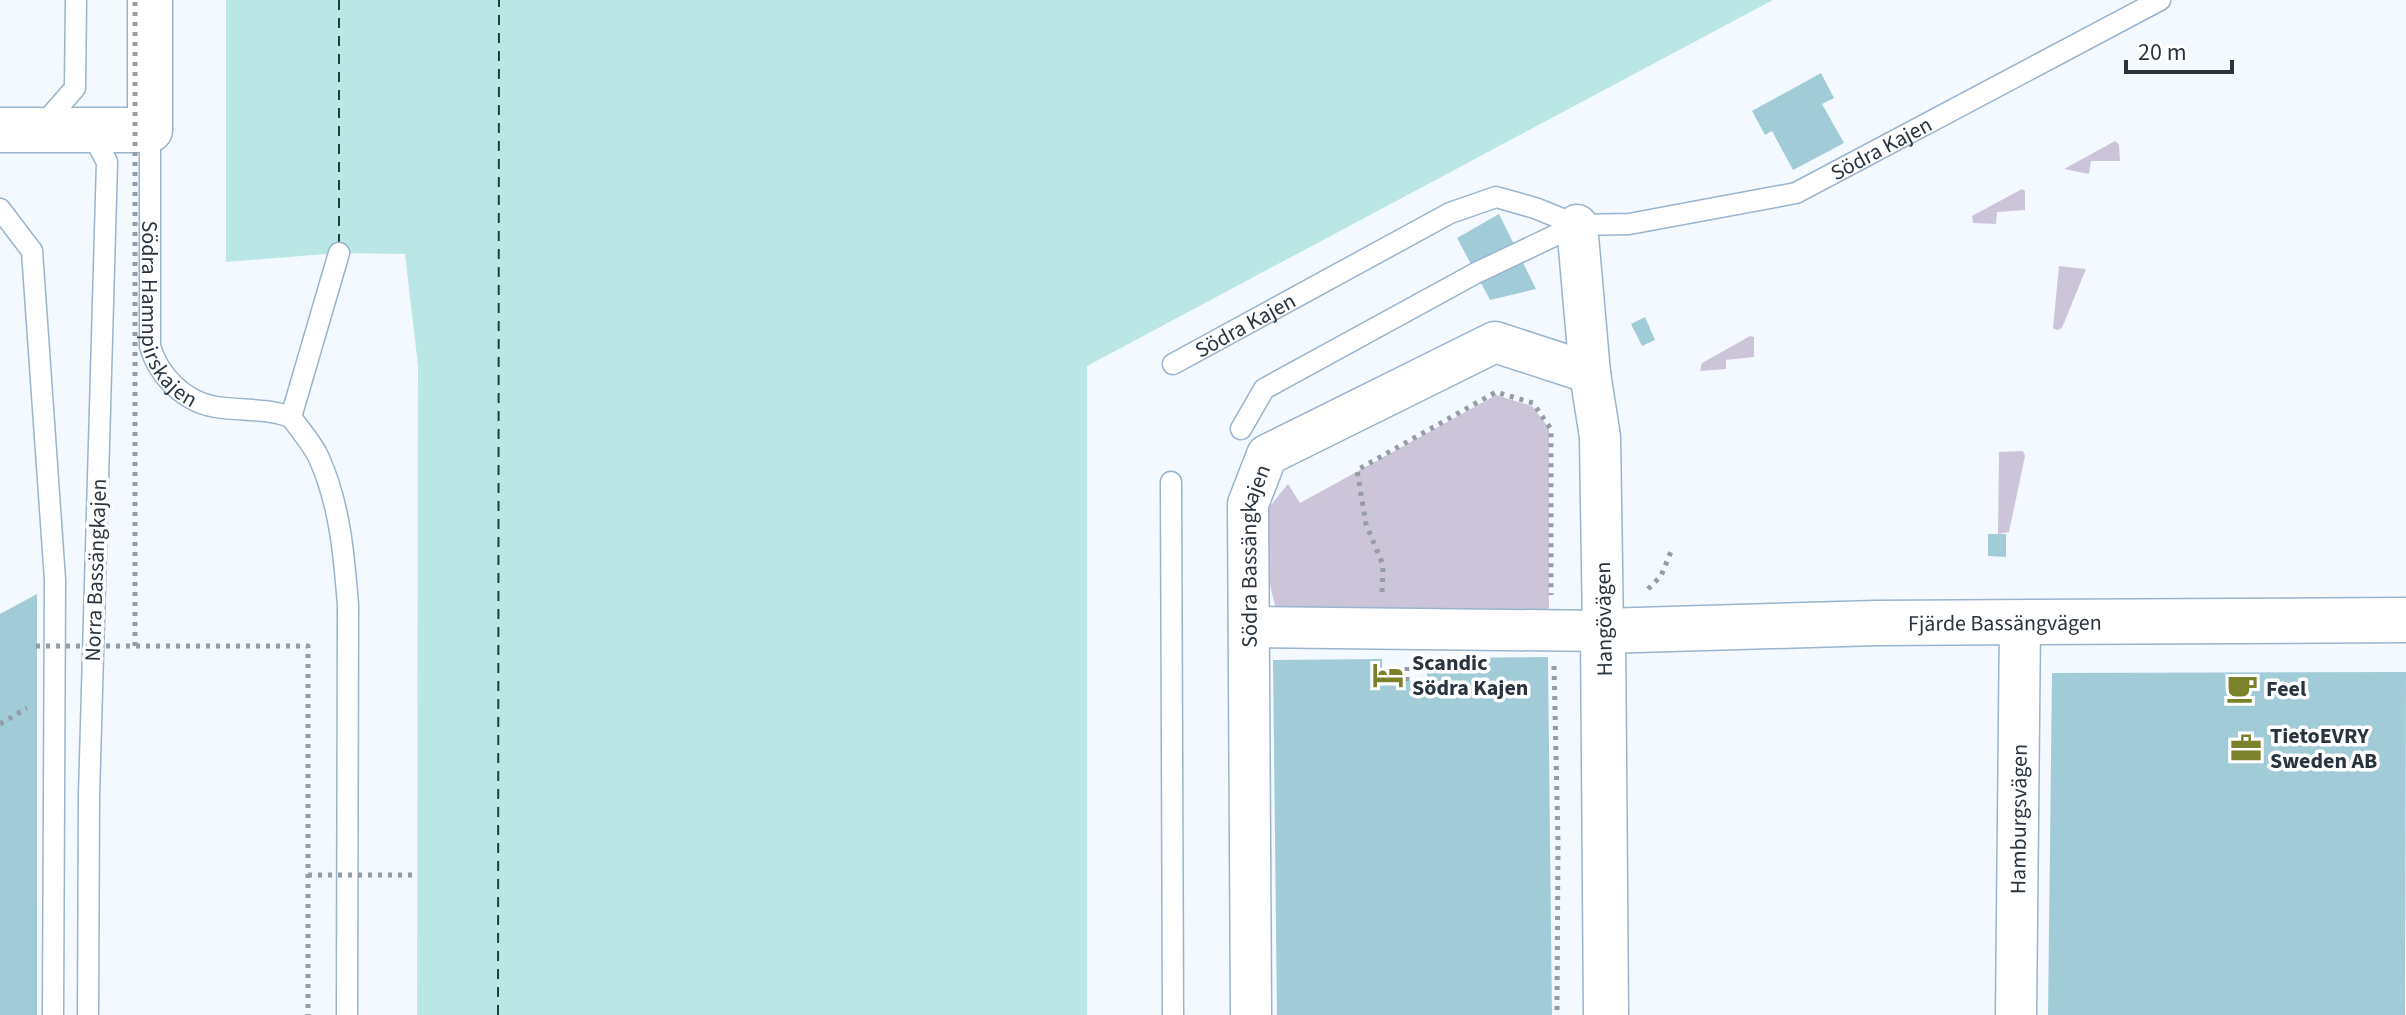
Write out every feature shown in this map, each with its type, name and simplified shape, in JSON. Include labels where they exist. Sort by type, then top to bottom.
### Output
[{"type":"street","name":"Södra Hamnpirskajen","points":[[150,0],[150,130]]},
{"type":"street","points":[[19,130],[150,130]]},
{"type":"street","name":"Hangövägen","points":[[1577,225],[1590,373],[1600,437],[1606,1015]]},
{"type":"street","name":"Södra Bassängkajen","points":[[1251,1015],[1248,504],[1267,455],[1495,342],[1590,373]]},
{"type":"street","name":"Fjärde Bassängvägen","points":[[1603,631],[1868,623],[2406,620]]},
{"type":"street","name":"Hamburgsvägen","points":[[2016,1015],[2020,622]]},
{"type":"street","points":[[1249,627],[1381,629],[1552,646],[1603,631]]},
{"type":"lane","points":[[19,130],[75,88],[76,0]]},
{"type":"lane","name":"Södra Kajen","points":[[1173,364],[1461,209],[1496,197],[1577,225],[1629,224],[1796,193],[2160,0]]},
{"type":"lane","name":"Norra Bassängkajen","points":[[88,1015],[89,795],[107,162],[90,130]]},
{"type":"lane","name":"Södra Hamnpirskajen","points":[[150,130],[150,346],[155,363],[171,383],[195,400],[214,407],[272,410],[291,417]]},
{"type":"lane","points":[[0,209],[32,251],[55,580],[53,1015]]},
{"type":"lane","name":"Södra Kajen","points":[[1241,429],[1264,389],[1476,273],[1577,225]]},
{"type":"lane","points":[[339,253],[291,417],[318,455],[332,491],[342,541],[348,605],[347,1015]]},
{"type":"lane","points":[[1171,482],[1173,1015]]},
{"type":"lane","points":[[36,850],[53,835]]},
{"type":"path","points":[[135,0],[135,646]]},
{"type":"path","points":[[1381,629],[1383,565],[1366,524],[1357,470],[1496,392],[1533,403],[1551,429],[1552,646],[1558,842],[1557,1015]]},
{"type":"path","points":[[36,646],[308,646],[308,1015]]},
{"type":"path","points":[[0,724],[34,704]]},
{"type":"path","points":[[308,875],[417,875]]},
{"type":"shaded area","points":[[226,0],[1773,0],[1087,366],[1087,1015],[417,1015],[418,366],[405,254],[339,253],[226,262]]},
{"type":"shaded area","points":[[2115,141],[2119,144],[2120,161],[2091,161],[2089,174],[2064,169]]},
{"type":"shaded area","points":[[2022,189],[2025,191],[2025,210],[1997,212],[1996,224],[1973,223],[1972,216]]},
{"type":"shaded area","points":[[2059,266],[2086,269],[2062,328],[2057,330],[2053,328]]},
{"type":"shaded area","points":[[1750,336],[1754,337],[1754,357],[1726,360],[1726,369],[1700,371],[1702,363]]},
{"type":"shaded area","points":[[1496,395],[1532,406],[1549,428],[1549,608],[1542,616],[1277,614],[1262,552],[1270,506],[1288,484],[1300,503]]},
{"type":"shaded area","points":[[2023,451],[2025,456],[2009,532],[1998,534],[1999,452]]},
{"type":"building","points":[[1821,73],[1834,98],[1822,104],[1844,143],[1793,170],[1772,131],[1765,135],[1752,111]]},
{"type":"building","points":[[1499,214],[1536,289],[1490,300],[1457,238]]},
{"type":"building","points":[[1645,317],[1655,340],[1642,346],[1631,324]]},
{"type":"building","points":[[1988,534],[2006,534],[2006,557],[1988,556]]},
{"type":"building","points":[[37,594],[37,1015],[0,1015],[0,614]]},
{"type":"building","points":[[1548,657],[1552,1015],[1277,1015],[1273,660],[1382,659],[1382,681],[1427,681],[1427,658]]},
{"type":"building","points":[[2406,672],[2405,1015],[2048,1015],[2052,673]]},
{"type":"ferry route","points":[[339,0],[339,243]]},
{"type":"ferry route","points":[[498,1015],[499,0]]},
{"type":"place","name":"Scandic Södra Kajen","points":[[1388,675]]},
{"type":"place","name":"Feel","points":[[2242,688]]},
{"type":"place","name":"TietoEVRY Sweden AB","points":[[2246,748]]}]
